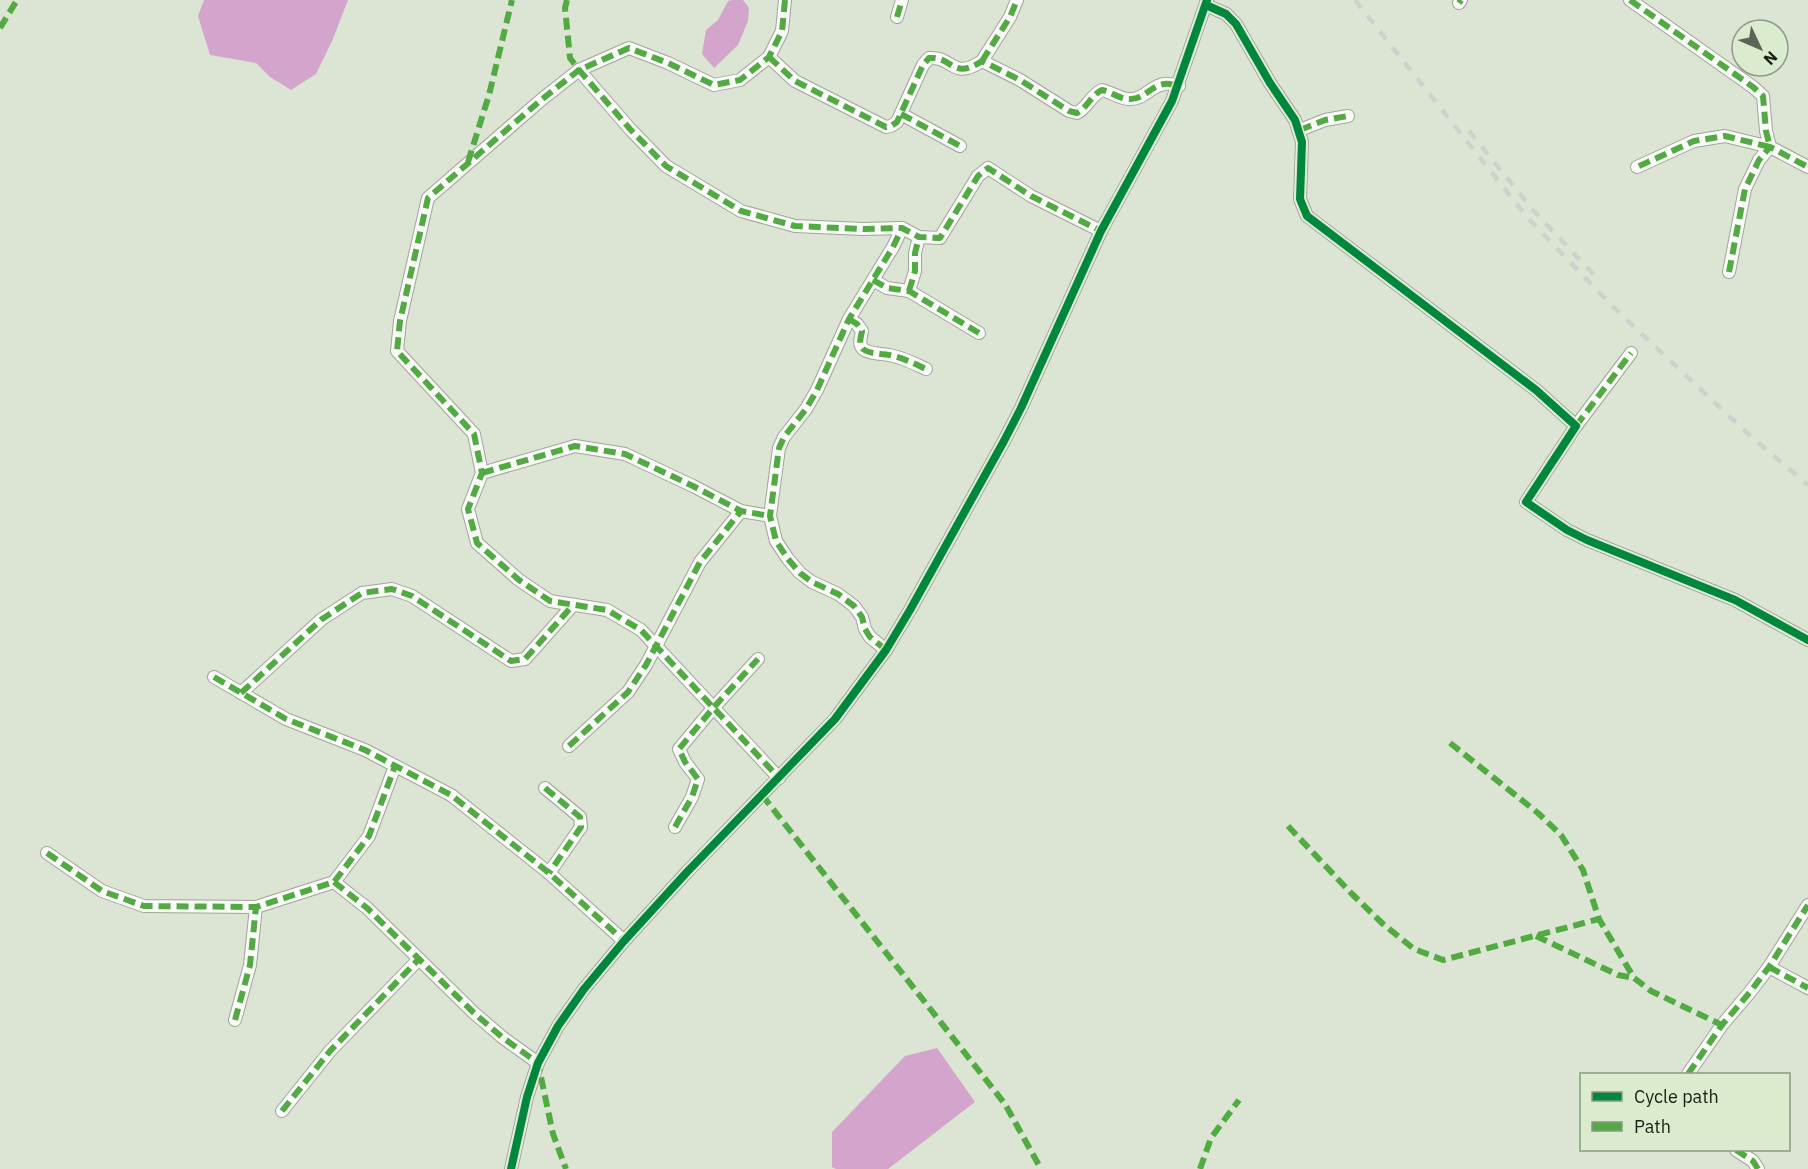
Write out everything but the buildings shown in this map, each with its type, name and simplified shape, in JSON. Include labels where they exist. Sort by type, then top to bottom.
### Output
[{"type":"street","points":[[779,778],[640,630],[607,610],[550,601],[519,580],[477,543],[468,509],[482,473],[474,434],[397,351],[400,321],[428,198],[579,70],[629,48],[668,63],[714,85],[740,80],[769,57],[782,31],[785,0]]},
{"type":"street","points":[[897,17],[902,0]]},
{"type":"street","points":[[769,57],[795,81],[886,127],[891,126],[902,114],[923,65],[929,58],[936,57],[961,69],[970,69],[982,61],[1010,17],[1017,0]]},
{"type":"street","points":[[1630,0],[1763,96],[1770,147]]},
{"type":"street","points":[[511,1169],[527,1097],[538,1062],[558,1026],[584,988],[687,872],[835,719],[886,651],[1009,433],[1101,231],[1179,86],[1206,2],[1226,14],[1236,24],[1300,130],[1302,142],[1300,199],[1307,216],[1536,390],[1576,426]]},
{"type":"street","points":[[982,61],[1020,80],[1069,111],[1077,113],[1082,111],[1096,93],[1102,90],[1132,100],[1141,98],[1166,83],[1179,86]]},
{"type":"street","points":[[579,70],[630,129],[666,166],[741,211],[795,226],[902,228],[919,237],[940,238],[978,176],[988,168],[1031,196],[1101,231]]},
{"type":"street","points":[[902,114],[960,146]]},
{"type":"street","points":[[1300,130],[1325,120],[1348,116]]},
{"type":"street","points":[[1637,167],[1694,141],[1725,136],[1770,147],[1808,167]]},
{"type":"street","points":[[1729,272],[1745,189],[1759,160],[1770,147]]},
{"type":"street","points":[[886,651],[870,638],[862,617],[854,606],[838,594],[812,582],[800,573],[788,559],[776,541],[771,516],[779,448],[784,437],[806,409],[817,390],[849,319],[902,228]]},
{"type":"street","points":[[909,291],[915,271],[915,253],[919,237]]},
{"type":"street","points":[[873,280],[887,288],[909,291],[979,333]]},
{"type":"street","points":[[849,319],[862,331],[860,343],[863,349],[870,353],[887,354],[905,359],[926,369]]},
{"type":"street","points":[[1631,353],[1576,426],[1526,502],[1567,530],[1735,600],[1808,640]]},
{"type":"street","points":[[482,473],[575,446],[625,454],[741,511],[771,516]]},
{"type":"street","points":[[569,746],[628,692],[646,665],[700,562],[741,511]]},
{"type":"street","points":[[241,693],[322,619],[362,593],[392,589],[412,596],[511,661],[525,659],[573,605]]},
{"type":"street","points":[[675,826],[692,797],[698,779],[685,762],[679,749],[758,659]]},
{"type":"street","points":[[214,677],[286,719],[365,750],[451,795],[549,873],[624,941]]},
{"type":"street","points":[[47,853],[102,891],[144,906],[256,907],[334,882],[369,836],[395,766]]},
{"type":"street","points":[[545,788],[580,817],[581,827],[549,873]]},
{"type":"street","points":[[334,882],[368,908],[474,1013],[502,1037],[538,1062]]},
{"type":"street","points":[[1689,1073],[1722,1025],[1768,967],[1808,905]]},
{"type":"street","points":[[235,1020],[250,965],[256,907]]},
{"type":"street","points":[[282,1111],[330,1050],[419,959]]},
{"type":"street","points":[[1768,967],[1808,988]]},
{"type":"street","points":[[1739,1151],[1753,1161],[1758,1169]]},
{"type":"shaded area","points":[[204,0],[348,0],[316,74],[291,90],[270,77],[256,63],[210,55],[198,16]]},
{"type":"shaded area","points":[[743,0],[749,8],[748,21],[738,45],[714,68],[702,54],[706,30],[718,20],[728,1]]},
{"type":"shaded area","points":[[937,1048],[975,1102],[888,1169],[836,1169],[832,1167],[832,1132],[905,1056]]},
{"type":"railway","points":[[1355,0],[1526,216],[1613,307],[1746,432],[1808,485]]},
{"type":"railway","points":[[1469,131],[1533,210],[1599,280]]},
{"type":"marked path","points":[[0,28],[17,0]]},
{"type":"marked path","points":[[468,162],[489,95],[512,0]]},
{"type":"marked path","points":[[567,0],[565,8],[570,58],[579,70],[428,198],[400,321],[397,351],[474,434],[482,473],[468,509],[477,543],[519,580],[550,601],[607,610],[641,630],[779,778]]},
{"type":"marked path","points":[[785,0],[782,31],[769,57],[740,80],[714,85],[668,63],[629,48],[579,70],[630,129],[666,166],[741,211],[795,226],[902,228],[919,237],[940,238],[978,176],[988,168],[1031,196],[1101,231]]},
{"type":"marked path","points":[[897,17],[902,0]]},
{"type":"marked path","points":[[982,61],[1010,17],[1017,0]]},
{"type":"marked path","points":[[1630,0],[1763,96],[1770,147],[1725,136],[1694,141],[1637,167]]},
{"type":"marked path","points":[[769,57],[795,81],[886,127],[897,122],[923,65],[929,58],[937,58],[964,69],[982,61],[1020,80],[1069,111],[1077,113],[1102,90],[1122,98],[1134,99],[1159,85],[1179,86]]},
{"type":"marked path","points":[[901,114],[960,146]]},
{"type":"marked path","points":[[1300,130],[1325,120],[1348,116]]},
{"type":"marked path","points":[[1729,272],[1745,189],[1759,160],[1770,147],[1808,167]]},
{"type":"marked path","points":[[886,650],[870,637],[862,617],[854,606],[838,594],[812,582],[800,573],[776,541],[770,516],[779,448],[784,437],[806,409],[817,390],[849,319],[902,228]]},
{"type":"marked path","points":[[909,291],[915,271],[915,253],[919,237]]},
{"type":"marked path","points":[[873,280],[887,288],[909,291],[979,333]]},
{"type":"marked path","points":[[849,319],[862,331],[860,343],[865,350],[898,357],[926,369]]},
{"type":"marked path","points":[[1576,426],[1631,353]]},
{"type":"marked path","points":[[482,473],[575,446],[625,454],[741,511],[770,516]]},
{"type":"marked path","points":[[569,746],[628,692],[646,665],[700,562],[741,511]]},
{"type":"marked path","points":[[241,693],[322,619],[362,593],[392,589],[412,596],[511,661],[525,659],[573,605]]},
{"type":"marked path","points":[[675,827],[692,797],[698,779],[685,762],[679,749],[758,659]]},
{"type":"marked path","points":[[214,677],[286,719],[365,750],[451,795],[549,873],[624,941]]},
{"type":"marked path","points":[[1450,743],[1538,813],[1561,835],[1583,870],[1599,919],[1634,978],[1651,991],[1722,1025]]},
{"type":"marked path","points":[[47,853],[102,891],[144,906],[256,907],[334,882],[369,836],[395,766]]},
{"type":"marked path","points":[[545,788],[580,817],[581,827],[549,873]]},
{"type":"marked path","points":[[762,795],[1005,1104],[1041,1169]]},
{"type":"marked path","points":[[1288,826],[1383,924],[1414,949],[1443,960],[1599,919]]},
{"type":"marked path","points":[[334,882],[367,908],[474,1013],[538,1063],[553,1134],[566,1169]]},
{"type":"marked path","points":[[1689,1073],[1722,1025],[1769,967],[1808,905]]},
{"type":"marked path","points":[[235,1020],[250,965],[256,907]]},
{"type":"marked path","points":[[1536,936],[1618,975],[1634,978]]},
{"type":"marked path","points":[[282,1111],[330,1051],[419,959]]},
{"type":"marked path","points":[[1769,967],[1808,988]]},
{"type":"marked path","points":[[1200,1169],[1211,1138],[1239,1100]]},
{"type":"marked path","points":[[1738,1151],[1753,1161],[1758,1169]]},
{"type":"cycle path","points":[[511,1169],[527,1097],[538,1063],[558,1026],[584,989],[687,872],[835,719],[886,650],[910,610],[1021,408],[1101,231],[1172,101],[1207,0]]},
{"type":"cycle path","points":[[1206,5],[1226,14],[1236,24],[1270,83],[1295,120],[1302,142],[1300,199],[1307,216],[1536,390],[1576,426],[1526,502],[1567,530],[1587,540],[1735,600],[1808,640]]}]
